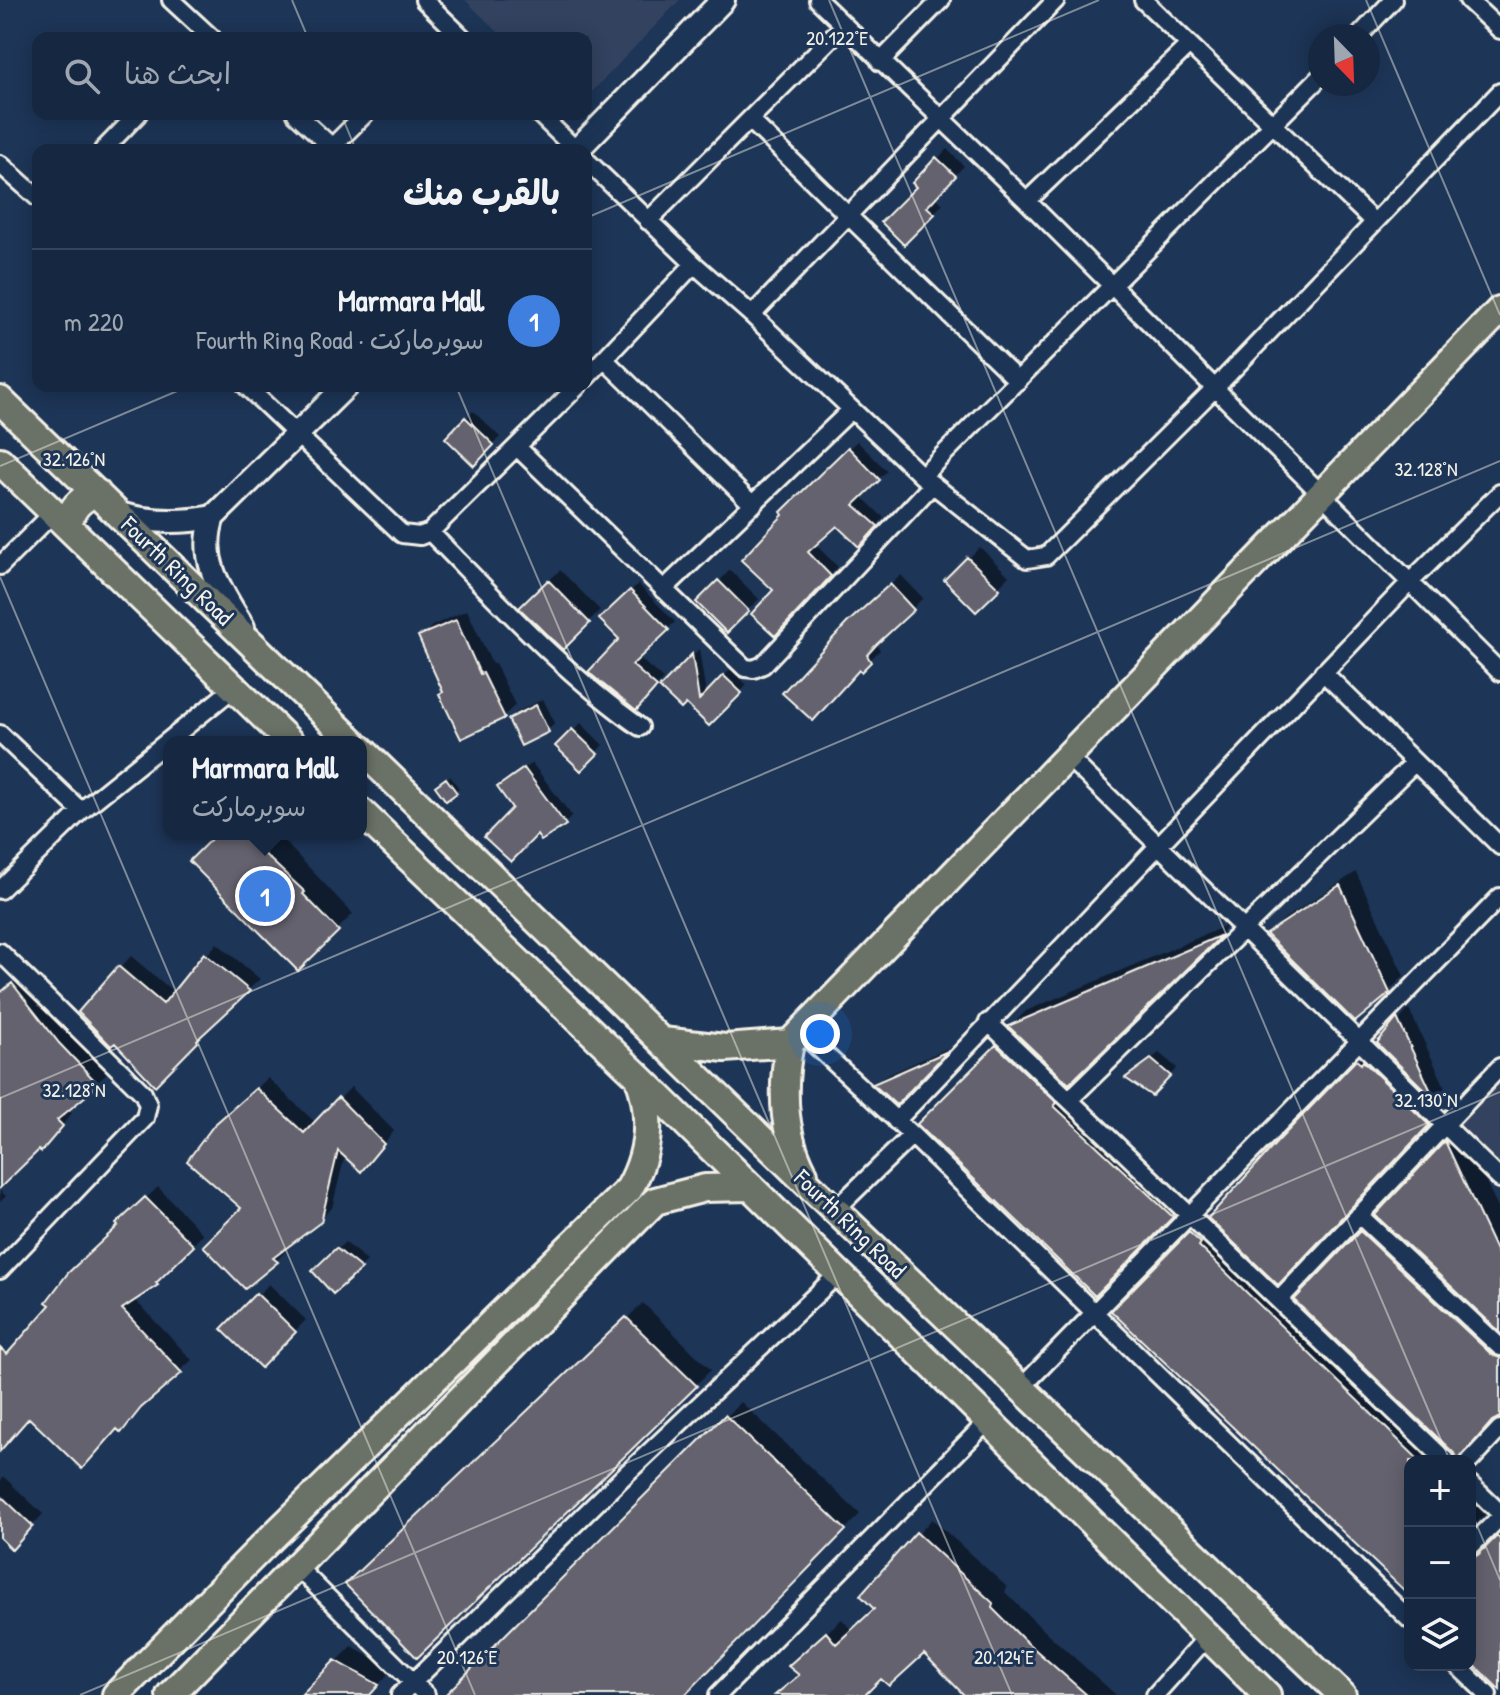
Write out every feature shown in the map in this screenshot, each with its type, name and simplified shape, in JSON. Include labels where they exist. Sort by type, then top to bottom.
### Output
[{"type":"main road","points":[[811,1187],[799,1165],[785,1117],[783,1092],[795,1037],[1500,310]]},
{"type":"main road","name":"Fourth Ring Road","points":[[0,400],[347,736]]},
{"type":"main road","points":[[0,454],[17,445],[25,424]]},
{"type":"main road","name":"Fourth Ring Road","points":[[0,461],[284,736]]},
{"type":"main road","points":[[60,520],[69,519],[76,505],[97,493]]},
{"type":"main road","name":"Fourth Ring Road","points":[[367,755],[811,1187],[1342,1695]]},
{"type":"main road","name":"Fourth Ring Road","points":[[367,818],[639,1077],[1267,1695]]},
{"type":"main road","points":[[662,1041],[725,1048],[795,1037]]},
{"type":"main road","points":[[116,1695],[261,1548],[629,1189],[642,1163],[648,1134],[647,1105],[639,1077]]},
{"type":"main road","points":[[170,1695],[655,1201],[705,1188],[751,1187]]},
{"type":"street","points":[[171,0],[205,32]]},
{"type":"street","points":[[424,0],[450,32]]},
{"type":"street","points":[[582,144],[723,0]]},
{"type":"street","points":[[818,0],[1027,201],[1500,672]]},
{"type":"street","points":[[880,62],[941,0]]},
{"type":"street","points":[[752,315],[1056,0]]},
{"type":"street","points":[[1143,0],[1373,221]]},
{"type":"street","points":[[1370,24],[1393,0]]},
{"type":"street","points":[[1468,0],[1500,30]]},
{"type":"street","points":[[648,221],[843,26]]},
{"type":"street","points":[[1027,201],[1189,45]]},
{"type":"street","points":[[517,447],[745,668],[754,669],[763,665],[1018,381],[1308,90]]},
{"type":"street","points":[[592,166],[927,480],[1027,559],[1046,556],[1215,388],[1500,92]]},
{"type":"street","points":[[109,144],[132,120]]},
{"type":"street","points":[[302,120],[326,144]]},
{"type":"street","points":[[334,144],[359,120]]},
{"type":"street","points":[[545,120],[570,144]]},
{"type":"street","points":[[750,120],[1018,381]]},
{"type":"street","points":[[0,164],[32,193]]},
{"type":"street","points":[[592,372],[694,264]]},
{"type":"street","points":[[605,360],[753,505]]},
{"type":"street","points":[[253,392],[402,534],[420,536],[430,532],[572,392]]},
{"type":"street","points":[[255,646],[210,568],[207,543],[213,517],[340,392]]},
{"type":"street","points":[[663,590],[851,410]]},
{"type":"street","points":[[896,1121],[1410,582],[1497,502]]},
{"type":"street","points":[[119,514],[156,521],[213,517]]},
{"type":"street","points":[[0,566],[60,520]]},
{"type":"street","points":[[430,532],[571,673],[600,699],[640,727]]},
{"type":"street","points":[[1323,672],[1500,846]]},
{"type":"street","points":[[174,736],[235,687]]},
{"type":"street","points":[[0,734],[81,811]]},
{"type":"street","points":[[0,890],[81,811],[163,745]]},
{"type":"street","points":[[1068,757],[1500,1179]]},
{"type":"street","points":[[1070,1099],[1414,763]]},
{"type":"street","points":[[1021,1388],[1097,1314],[1500,897]]},
{"type":"street","points":[[0,952],[143,1093],[148,1105],[145,1118],[0,1270]]},
{"type":"street","points":[[988,1022],[1440,1455]]},
{"type":"street","points":[[795,1037],[912,1135],[1404,1610]]},
{"type":"street","points":[[1279,1300],[1500,1067]]},
{"type":"street","points":[[835,1210],[912,1135]]},
{"type":"street","points":[[1359,1215],[1500,1347]]},
{"type":"street","points":[[400,1695],[625,1475],[839,1273]]},
{"type":"street","points":[[718,1695],[988,1421]]},
{"type":"street","points":[[1476,1455],[1500,1429]]},
{"type":"street","points":[[1476,1490],[1500,1515],[1476,1541]]},
{"type":"street","points":[[296,1566],[426,1695]]},
{"type":"street","points":[[1155,1695],[1207,1637]]},
{"type":"street","points":[[1463,1671],[1488,1695]]},
{"type":"shaded area","points":[[465,0],[680,0],[592,92],[592,32],[498,32]]},
{"type":"shaded area","points":[[1500,1071],[1500,1175],[1449,1124]]},
{"type":"building","points":[[936,157],[956,176],[927,207],[935,214],[904,245],[881,222],[916,187],[912,183]]},
{"type":"building","points":[[465,417],[494,445],[474,466],[445,438]]},
{"type":"building","points":[[848,447],[880,480],[854,505],[878,526],[859,547],[837,526],[808,552],[831,576],[775,636],[751,614],[773,590],[741,560],[783,515],[781,512]]},
{"type":"building","points":[[967,557],[1000,589],[976,612],[944,580]]},
{"type":"building","points":[[548,580],[590,623],[563,650],[519,608]]},
{"type":"building","points":[[718,580],[749,611],[727,633],[696,602]]},
{"type":"building","points":[[890,584],[914,610],[877,644],[867,655],[871,662],[861,672],[859,670],[813,721],[782,693],[847,623]]},
{"type":"building","points":[[630,590],[669,630],[632,665],[657,687],[636,711],[588,672],[619,639],[599,619]]},
{"type":"building","points":[[456,620],[480,674],[483,673],[505,718],[461,739],[439,694],[443,692],[418,636]]},
{"type":"building","points":[[692,654],[699,700],[723,675],[742,693],[709,726],[686,704],[681,709],[659,688]]},
{"type":"building","points":[[536,705],[549,732],[521,746],[508,719]]},
{"type":"building","points":[[572,729],[598,754],[581,771],[555,746]]},
{"type":"building","points":[[524,768],[566,825],[541,841],[537,835],[511,862],[484,837],[512,808],[497,787]]},
{"type":"building","points":[[446,778],[457,793],[446,801],[435,786]]},
{"type":"building","points":[[210,840],[249,840],[305,892],[303,894],[339,931],[298,971],[189,861]]},
{"type":"building","points":[[1340,885],[1390,993],[1355,1022],[1266,934]]},
{"type":"building","points":[[1222,935],[1069,1084],[1008,1026]]},
{"type":"building","points":[[204,953],[250,991],[197,1040],[155,1086],[115,1043],[111,1046],[78,1012],[118,966],[163,1004]]},
{"type":"building","points":[[12,983],[59,1043],[99,1085],[57,1120],[63,1126],[41,1152],[39,1150],[0,1188],[0,993]]},
{"type":"building","points":[[1397,1018],[1435,1100],[1377,1043]]},
{"type":"building","points":[[996,1045],[1057,1103],[1054,1106],[1173,1217],[1095,1296],[917,1124]]},
{"type":"building","points":[[948,1051],[896,1105],[873,1084]]},
{"type":"building","points":[[1151,1059],[1171,1076],[1152,1096],[1125,1078]]},
{"type":"building","points":[[1356,1060],[1361,1064],[1363,1061],[1429,1125],[1278,1285],[1208,1218]]},
{"type":"building","points":[[256,1088],[304,1133],[338,1097],[384,1144],[361,1172],[338,1151],[321,1222],[273,1258],[278,1262],[245,1289],[203,1246],[241,1208],[187,1161],[214,1125]]},
{"type":"building","points":[[1445,1141],[1500,1259],[1500,1332],[1375,1215]]},
{"type":"building","points":[[145,1197],[194,1246],[156,1283],[158,1285],[122,1309],[182,1373],[141,1408],[121,1433],[117,1429],[82,1469],[29,1418],[0,1451],[0,1348],[7,1354],[50,1305],[46,1302],[68,1273]]},
{"type":"building","points":[[1360,1231],[1492,1355],[1500,1358],[1500,1417],[1492,1421],[1463,1455],[1455,1455],[1294,1300]]},
{"type":"building","points":[[1189,1232],[1201,1243],[1199,1246],[1414,1455],[1404,1455],[1404,1590],[1111,1311]]},
{"type":"building","points":[[336,1248],[362,1269],[333,1294],[312,1271]]},
{"type":"building","points":[[256,1293],[296,1332],[261,1368],[221,1329]]},
{"type":"building","points":[[626,1317],[697,1386],[417,1658],[345,1584]]},
{"type":"building","points":[[725,1415],[846,1530],[685,1695],[445,1695]]},
{"type":"building","points":[[0,1495],[33,1526],[12,1550],[0,1538]]},
{"type":"building","points":[[916,1532],[993,1603],[992,1608],[1023,1639],[1087,1695],[964,1695],[924,1654],[889,1686],[881,1679],[865,1695],[775,1695],[799,1675],[788,1666],[826,1632],[836,1644],[874,1609],[860,1595]]},
{"type":"building","points":[[1497,1536],[1500,1539],[1500,1690],[1476,1667],[1478,1555]]},
{"type":"building","points":[[335,1660],[379,1685],[370,1695],[301,1695]]},
{"type":"place","name":"Marmara Mall","points":[[265,896]]}]
